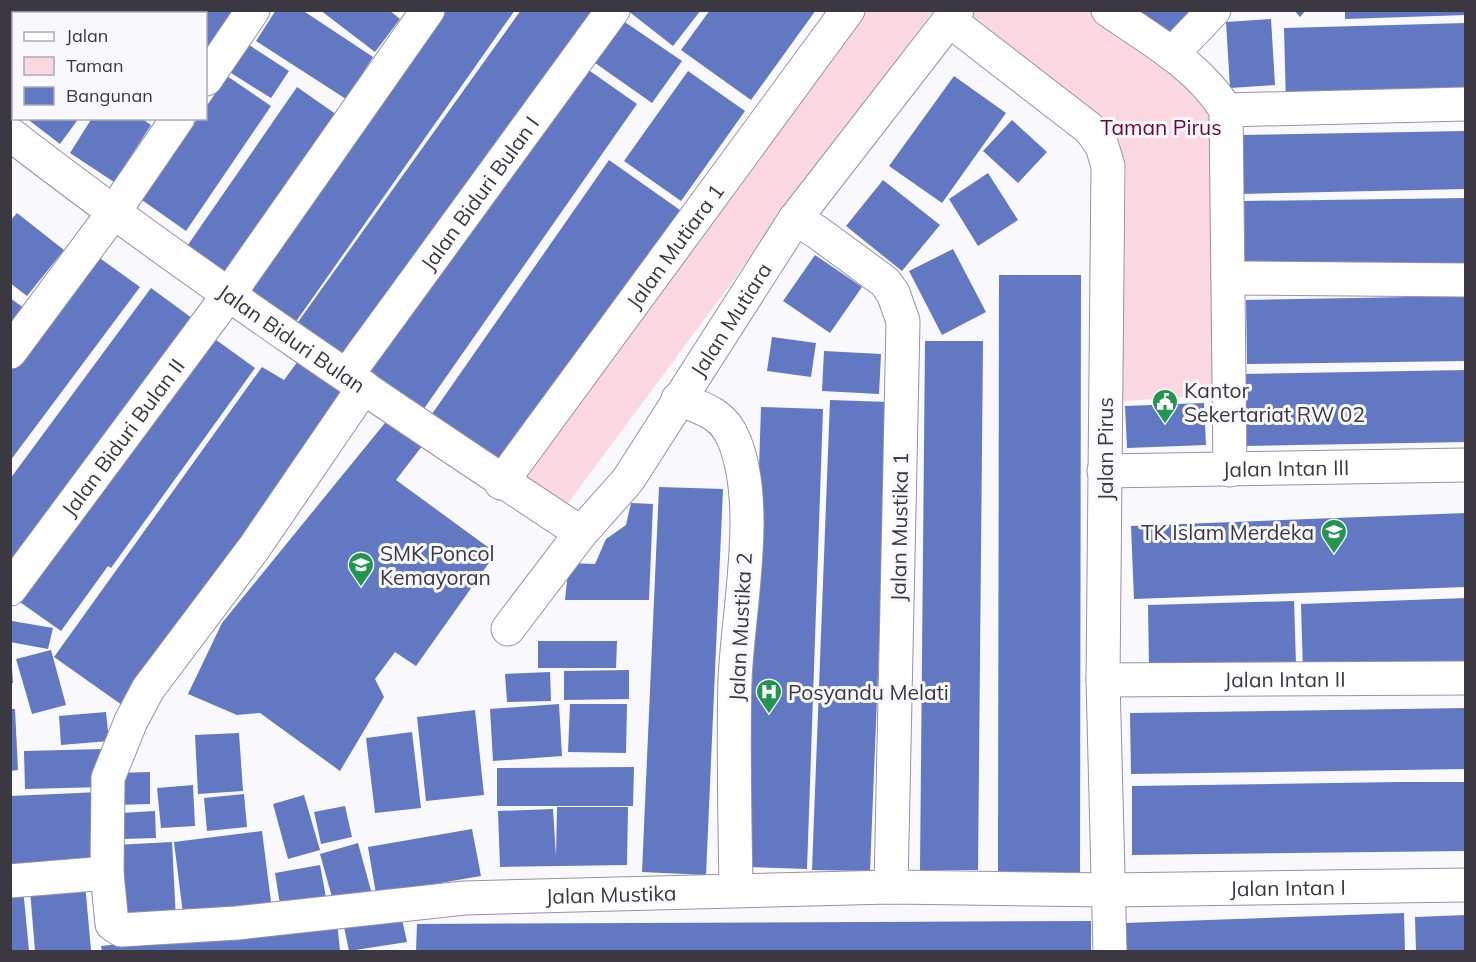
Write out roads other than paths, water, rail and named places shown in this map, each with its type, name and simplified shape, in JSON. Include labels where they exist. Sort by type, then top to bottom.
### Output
[{"type":"street","points":[[207,78],[253,10]]},
{"type":"street","name":"Jalan Biduri Bulan II","points":[[14,585],[229,294],[429,10]]},
{"type":"street","name":"Jalan Biduri Bulan I","points":[[116,928],[112,921],[107,873],[108,778],[130,721],[148,689],[254,548],[355,381],[613,10]]},
{"type":"street","name":"Jalan Mutiara 1","points":[[501,483],[848,10]]},
{"type":"street","points":[[1108,10],[1172,54],[1215,92],[1226,110],[1230,470]]},
{"type":"street","points":[[1172,54],[1214,10]]},
{"type":"street","name":"Jalan Mutiara","points":[[508,629],[581,533],[628,480],[795,219],[953,16]]},
{"type":"street","name":"Jalan Pirus","points":[[953,16],[1090,129],[1102,146],[1108,166],[1103,680],[1110,951]]},
{"type":"street","points":[[1226,110],[1466,104]]},
{"type":"street","points":[[10,352],[113,213],[177,120]]},
{"type":"street","name":"Jalan Biduri Bulan","points":[[10,134],[113,213],[501,483],[581,533]]},
{"type":"street","name":"Jalan Mustika 1","points":[[795,219],[817,232],[885,282],[903,321],[891,887]]},
{"type":"street","points":[[1228,278],[1466,280]]},
{"type":"street","name":"Jalan Mustika 2","points":[[678,399],[712,411],[724,423],[734,438],[746,492],[744,560],[735,680],[736,889]]},
{"type":"street","name":"Jalan Intan III","points":[[1104,471],[1466,465]]},
{"type":"street","name":"Jalan Intan II","points":[[1103,680],[1466,678]]},
{"type":"street","points":[[10,881],[107,873]]},
{"type":"street","name":"Jalan Intan I","points":[[1109,890],[1466,885]]},
{"type":"street","name":"Jalan Mustika","points":[[116,928],[121,930],[237,923],[464,898],[736,889],[891,887],[1109,890]]},
{"type":"place","name":"Kantor Sekertariat RW 02","points":[[1165,425]]},
{"type":"place","name":"TK Islam Merdeka","points":[[1334,555]]},
{"type":"place","name":"SMK Poncol Kemayoran","points":[[361,588]]},
{"type":"place","name":"Posyandu Melati","points":[[769,715]]},
{"type":"park label","name":"Taman Pirus","points":[[1161,127]]}]
